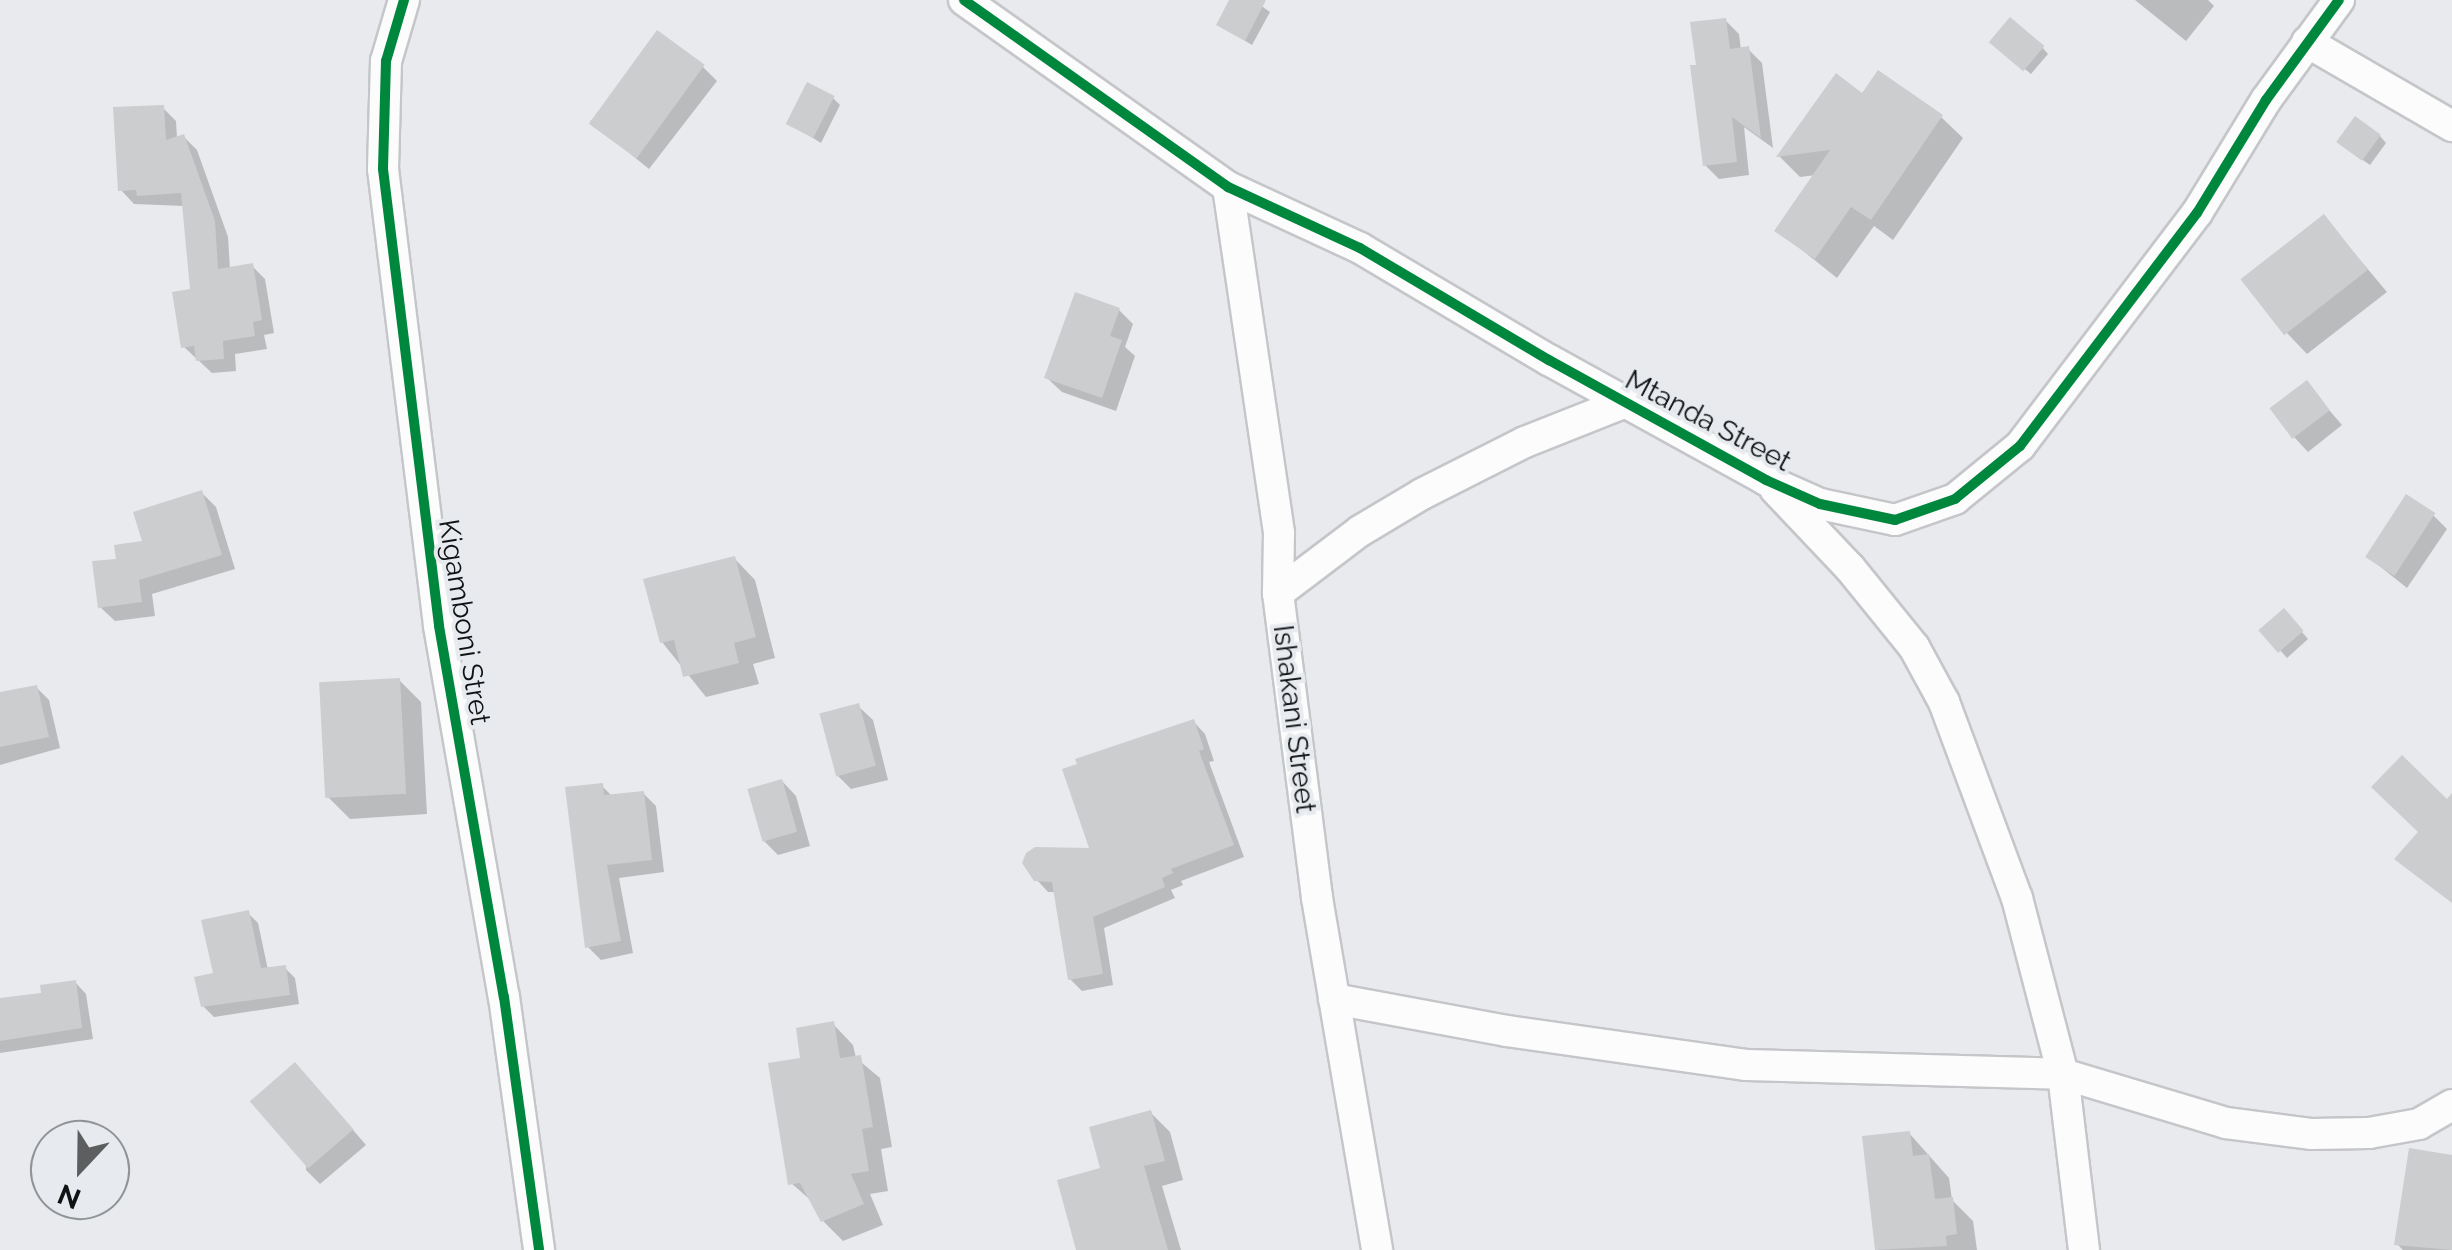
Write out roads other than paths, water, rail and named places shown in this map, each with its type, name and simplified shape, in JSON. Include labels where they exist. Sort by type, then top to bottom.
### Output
[{"type":"street","name":"Kigamboni Stret","points":[[404,0],[386,62],[383,169],[440,626],[504,997],[539,1250]]},
{"type":"street","name":"Mtanda Street","points":[[964,0],[1228,187],[1360,248],[1766,480],[1820,504],[1895,520],[1955,499],[2020,446],[2197,213],[2236,146],[2339,0]]},
{"type":"street","points":[[2307,42],[2452,126]]},
{"type":"street","name":"Ishakani Street","points":[[1228,187],[1279,532],[1278,593],[1334,999],[1377,1250]]},
{"type":"street","points":[[1278,593],[1360,532],[1422,494],[1525,442],[1626,402]]},
{"type":"street","points":[[1766,480],[1850,568],[1914,647],[1944,702],[2017,898],[2063,1074],[2084,1250]]},
{"type":"street","points":[[1334,999],[1527,1034],[1745,1065],[2063,1074],[2226,1123],[2312,1134],[2369,1134],[2419,1124],[2452,1105]]}]
